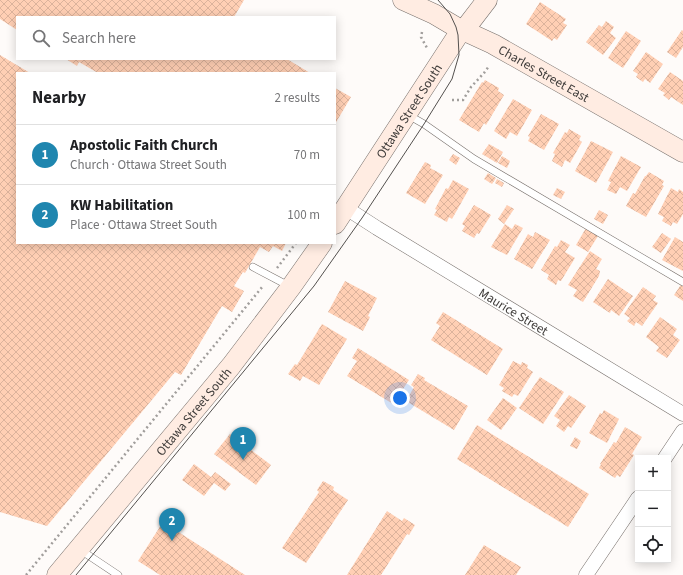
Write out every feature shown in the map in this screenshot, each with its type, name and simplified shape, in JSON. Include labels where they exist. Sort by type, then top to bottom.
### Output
[{"type":"main road","name":"Charles Street East","points":[[403,0],[493,44],[683,152]]},
{"type":"main road","name":"Ottawa Street South","points":[[336,223],[458,35],[464,30],[487,0]]},
{"type":"main road","name":"Ottawa Street South","points":[[57,575],[231,366],[291,287],[321,244]]},
{"type":"street","name":"Maurice Street","points":[[346,208],[683,414]]},
{"type":"street","points":[[667,455],[683,431]]},
{"type":"street","points":[[586,575],[635,502]]},
{"type":"lane","points":[[407,115],[424,124],[474,159],[683,282]]},
{"type":"lane","points":[[253,267],[291,287]]},
{"type":"lane","points":[[79,549],[118,575]]},
{"type":"path","points":[[422,32],[421,37],[427,47],[425,53]]},
{"type":"path","points":[[452,100],[463,100],[471,86],[489,66]]},
{"type":"path","points":[[26,575],[254,298]]},
{"type":"building","points":[[0,0],[244,0],[235,16],[16,16],[16,29],[0,19]]},
{"type":"building","points":[[540,2],[566,19],[563,23],[567,25],[557,40],[554,38],[552,41],[526,24]]},
{"type":"building","points":[[606,21],[614,27],[610,33],[616,38],[603,55],[586,42],[599,25],[602,27]]},
{"type":"building","points":[[682,30],[683,47],[676,58],[667,52]]},
{"type":"building","points":[[626,31],[641,41],[623,68],[608,58]]},
{"type":"building","points":[[646,52],[663,64],[650,83],[645,79],[643,82],[636,77],[638,74],[633,71]]},
{"type":"building","points":[[0,55],[28,72],[16,72],[16,244],[286,244],[282,251],[273,246],[269,252],[260,247],[245,273],[243,272],[234,286],[244,291],[232,312],[222,306],[181,375],[175,372],[47,526],[0,512]]},
{"type":"building","points":[[68,60],[289,60],[308,72],[96,72],[79,62],[77,66]]},
{"type":"building","points":[[670,72],[683,81],[683,105],[671,97],[669,100],[663,95],[665,93],[658,89]]},
{"type":"building","points":[[485,80],[499,88],[498,91],[504,95],[486,125],[484,123],[479,132],[459,120],[482,82],[483,83]]},
{"type":"building","points":[[336,89],[351,97],[336,122]]},
{"type":"building","points":[[513,99],[532,110],[517,136],[510,132],[506,139],[494,131]]},
{"type":"building","points":[[541,114],[559,124],[544,150],[528,141],[530,137],[528,136]]},
{"type":"building","points":[[569,129],[581,136],[579,140],[582,142],[570,163],[565,160],[562,167],[552,161],[555,154],[553,153],[565,132],[567,133]]},
{"type":"building","points":[[591,141],[613,152],[596,183],[575,171]]},
{"type":"building","points":[[489,144],[503,152],[497,163],[482,154]]},
{"type":"building","points":[[453,154],[460,158],[456,165],[449,160]]},
{"type":"building","points":[[502,156],[510,161],[507,168],[498,163]]},
{"type":"building","points":[[621,156],[641,167],[627,191],[620,187],[616,194],[607,190],[611,182],[608,181]]},
{"type":"building","points":[[425,162],[431,165],[430,168],[443,175],[425,204],[406,193]]},
{"type":"building","points":[[649,172],[664,181],[662,185],[664,186],[646,217],[626,206],[633,193],[635,194],[645,176]]},
{"type":"building","points":[[488,173],[496,178],[492,184],[484,179]]},
{"type":"building","points":[[497,179],[504,183],[502,187],[495,183]]},
{"type":"building","points":[[453,180],[469,189],[452,219],[449,217],[447,222],[434,215],[437,210],[435,209],[446,188],[448,189]]},
{"type":"building","points":[[557,188],[565,192],[561,199],[553,195]]},
{"type":"building","points":[[671,188],[678,192],[679,189],[683,192],[683,214],[677,224],[673,222],[671,226],[662,221],[664,217],[658,214]]},
{"type":"building","points":[[474,205],[491,215],[479,234],[477,233],[474,238],[462,231],[465,226],[462,224]]},
{"type":"building","points":[[507,205],[514,209],[504,224],[498,219]]},
{"type":"building","points":[[599,210],[608,215],[603,224],[594,219]]},
{"type":"building","points":[[505,224],[512,229],[515,224],[523,228],[507,255],[491,247]]},
{"type":"building","points":[[586,228],[598,236],[588,252],[576,245]]},
{"type":"building","points":[[535,232],[550,240],[532,269],[514,259],[528,234],[533,237]]},
{"type":"building","points":[[662,233],[671,239],[661,253],[652,247]]},
{"type":"building","points":[[675,237],[683,242],[683,271],[662,260]]},
{"type":"building","points":[[561,240],[570,245],[565,252],[575,258],[561,281],[558,280],[556,285],[547,279],[549,275],[541,270],[555,246],[557,247]]},
{"type":"building","points":[[590,251],[602,259],[596,269],[600,271],[599,276],[583,302],[573,296],[577,290],[568,285]]},
{"type":"building","points":[[608,279],[633,296],[619,316],[611,310],[610,313],[593,302]]},
{"type":"building","points":[[345,281],[377,298],[368,316],[370,317],[363,331],[328,312]]},
{"type":"building","points":[[682,283],[683,284],[683,301],[674,295]]},
{"type":"building","points":[[643,287],[656,296],[653,300],[658,303],[642,326],[636,322],[634,326],[627,321],[630,318],[624,314]]},
{"type":"building","points":[[443,312],[503,349],[487,375],[431,340],[440,326],[436,323]]},
{"type":"building","points":[[660,317],[677,329],[673,335],[680,340],[667,358],[656,351],[659,347],[646,337]]},
{"type":"building","points":[[322,324],[347,339],[319,385],[303,376],[300,381],[288,374],[295,364],[297,365]]},
{"type":"building","points":[[358,348],[409,380],[393,404],[347,376],[357,361],[352,358]]},
{"type":"building","points":[[513,361],[521,365],[522,362],[528,365],[527,368],[533,372],[518,396],[514,394],[512,397],[502,391],[504,388],[499,385]]},
{"type":"building","points":[[418,374],[425,378],[424,380],[468,406],[454,430],[406,401],[414,387],[411,385]]},
{"type":"building","points":[[540,377],[564,392],[543,424],[519,408]]},
{"type":"building","points":[[569,395],[586,406],[571,428],[568,426],[564,432],[556,426],[560,420],[554,416]]},
{"type":"building","points":[[503,398],[517,408],[501,430],[487,420]]},
{"type":"building","points":[[604,410],[619,419],[607,443],[589,433],[600,413],[602,414]]},
{"type":"building","points":[[477,425],[589,494],[568,527],[457,459]]},
{"type":"building","points":[[625,427],[642,437],[632,454],[634,455],[620,477],[617,475],[615,478],[599,468],[600,464],[614,442],[616,443]]},
{"type":"building","points":[[230,434],[271,465],[256,485],[214,454]]},
{"type":"building","points":[[575,437],[581,441],[577,449],[570,446]]},
{"type":"building","points":[[194,464],[211,477],[215,472],[231,484],[225,491],[214,483],[204,496],[182,480]]},
{"type":"building","points":[[323,481],[334,487],[333,490],[348,500],[306,563],[282,548],[319,492],[317,490]]},
{"type":"building","points":[[387,511],[402,521],[404,518],[415,525],[409,535],[407,534],[381,575],[347,575]]},
{"type":"building","points":[[163,522],[245,575],[160,575],[138,561]]},
{"type":"building","points":[[484,545],[521,567],[516,575],[465,575]]},
{"type":"tram line","points":[[76,575],[314,286],[362,218],[424,124],[452,79],[459,55],[456,27],[450,14],[438,0]]},
{"type":"place","name":"Apostolic Faith Church","points":[[243,460]]},
{"type":"place","name":"KW Habilitation","points":[[172,541]]}]
